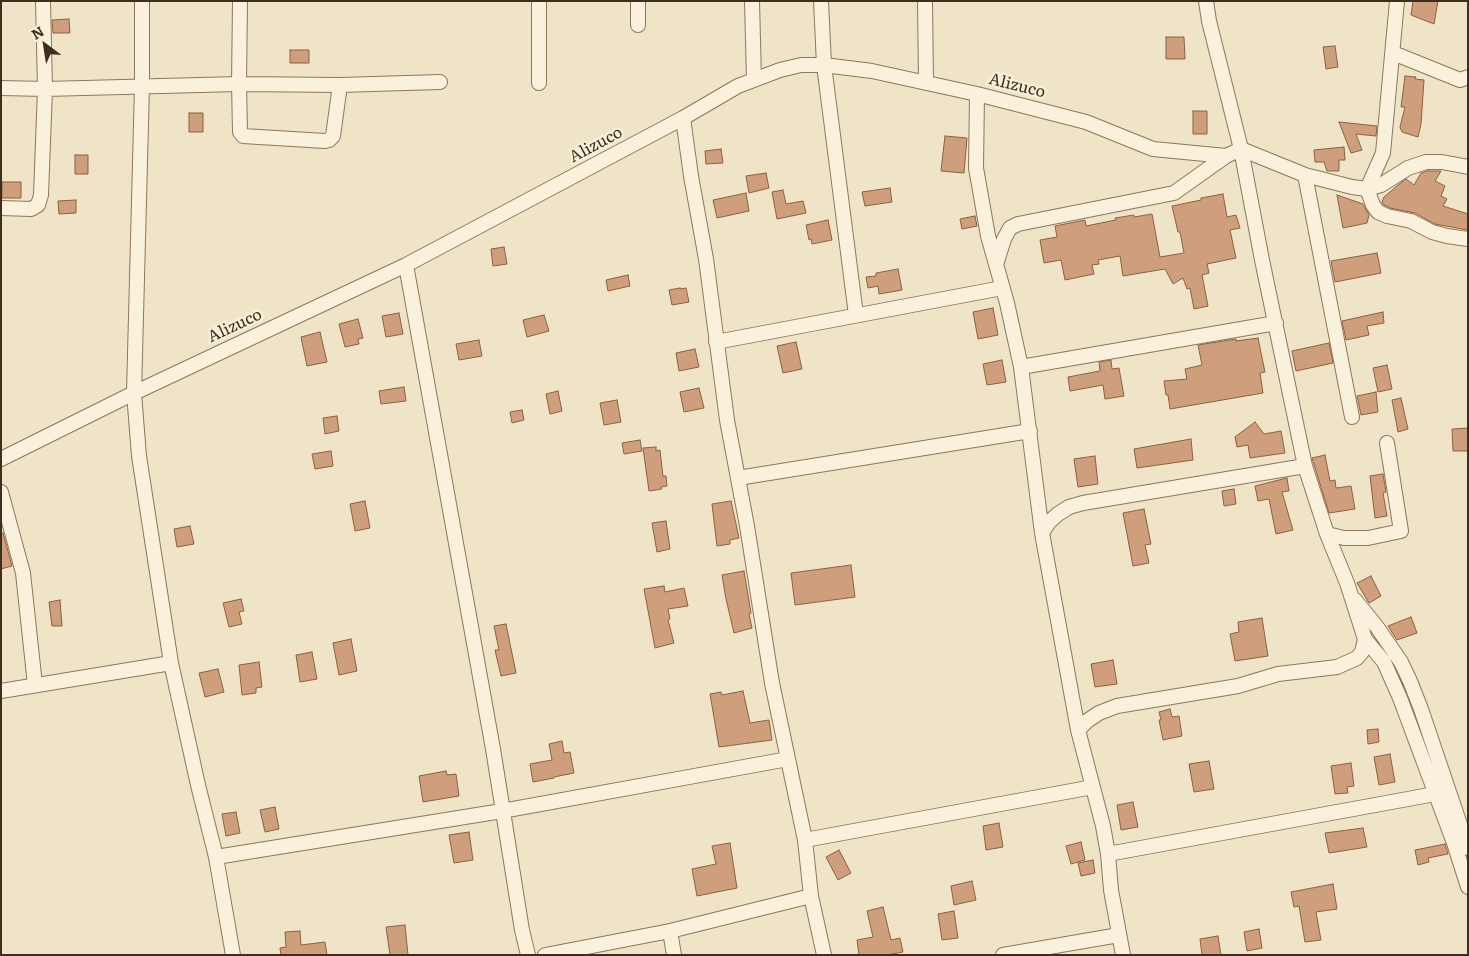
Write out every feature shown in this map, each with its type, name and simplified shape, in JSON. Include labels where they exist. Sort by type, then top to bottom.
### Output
[{"type":"street","points":[[1,208],[31,209],[38,205],[41,196],[44,89],[43,1]]},
{"type":"street","points":[[142,1],[142,86],[134,393],[139,456],[171,663],[216,857],[233,955]]},
{"type":"street","points":[[240,1],[240,132],[243,136],[329,140],[333,136],[340,85]]},
{"type":"street","points":[[539,1],[539,83]]},
{"type":"street","points":[[638,1],[638,25]]},
{"type":"street","points":[[752,1],[754,80]]},
{"type":"street","points":[[821,1],[824,65],[856,315]]},
{"type":"street","points":[[924,1],[926,83]]},
{"type":"street","points":[[1206,1],[1209,21],[1241,149],[1305,466],[1365,639],[1384,662],[1400,698],[1454,843],[1468,887]]},
{"type":"street","points":[[1397,1],[1383,153],[1367,189],[1378,212],[1411,221],[1432,232],[1468,239]]},
{"type":"street","points":[[1393,53],[1460,80],[1468,77]]},
{"type":"street","name":"Alizuco","points":[[1,459],[134,393],[406,265],[683,118],[738,86],[780,70],[801,65],[824,65],[872,71],[977,94],[1086,122],[1153,149],[1226,156]]},
{"type":"street","points":[[1,88],[44,89],[239,84],[340,85],[440,82]]},
{"type":"street","points":[[977,94],[976,168],[988,236],[1022,367],[1042,533],[1078,730],[1103,826],[1122,955]]},
{"type":"street","points":[[683,118],[706,259],[726,420],[747,526],[772,683],[805,840],[811,896],[824,955]]},
{"type":"street","points":[[996,266],[1004,239],[1010,228],[1018,224],[1174,194],[1226,156],[1241,149],[1305,175],[1367,189],[1381,185],[1408,168],[1426,162],[1442,162],[1468,167]]},
{"type":"street","points":[[1305,175],[1352,417]]},
{"type":"street","points":[[406,265],[493,749],[522,930],[528,955]]},
{"type":"street","points":[[716,342],[1002,288]]},
{"type":"street","points":[[1022,367],[1276,323]]},
{"type":"street","points":[[738,478],[1030,431]]},
{"type":"street","points":[[1328,534],[1344,538],[1368,538],[1401,531],[1387,443]]},
{"type":"street","points":[[1042,533],[1049,522],[1058,514],[1069,507],[1083,503],[1305,466]]},
{"type":"street","points":[[1,492],[23,573],[35,685]]},
{"type":"street","points":[[1351,596],[1377,627],[1401,662],[1410,681],[1468,848]]},
{"type":"street","points":[[1078,730],[1093,717],[1118,706],[1238,686],[1278,674],[1337,667],[1357,658],[1362,652],[1365,639]]},
{"type":"street","points":[[1,690],[171,663]]},
{"type":"street","points":[[216,857],[502,811],[788,759]]},
{"type":"street","points":[[805,840],[1093,788]]},
{"type":"street","points":[[1108,854],[1435,794]]},
{"type":"street","points":[[545,955],[670,931],[811,896]]},
{"type":"street","points":[[670,931],[674,955]]},
{"type":"street","points":[[1003,955],[1119,936]]},
{"type":"building","points":[[1413,1],[1438,1],[1434,24],[1411,15]]},
{"type":"building","points":[[69,19],[70,33],[53,33],[52,20]]},
{"type":"building","points":[[1166,37],[1184,37],[1185,59],[1166,59]]},
{"type":"building","points":[[1335,46],[1338,67],[1326,69],[1323,47]]},
{"type":"building","points":[[290,50],[309,50],[309,63],[290,63]]},
{"type":"building","points":[[1405,76],[1424,80],[1421,124],[1418,137],[1402,132],[1400,127],[1405,107],[1401,107]]},
{"type":"building","points":[[1193,111],[1207,111],[1207,134],[1193,134]]},
{"type":"building","points":[[189,113],[203,113],[203,132],[189,132]]},
{"type":"building","points":[[1339,122],[1377,126],[1376,136],[1356,134],[1362,150],[1351,153]]},
{"type":"building","points":[[945,136],[967,138],[964,173],[941,171]]},
{"type":"building","points":[[1344,147],[1345,160],[1339,160],[1339,171],[1327,171],[1324,162],[1315,162],[1314,150]]},
{"type":"building","points":[[721,149],[723,163],[706,164],[705,151]]},
{"type":"building","points":[[75,155],[88,155],[88,174],[75,174]]},
{"type":"building","points":[[1441,171],[1435,181],[1445,186],[1441,196],[1447,199],[1443,206],[1468,214],[1468,230],[1435,224],[1415,213],[1384,205],[1382,202],[1384,197],[1398,185],[1406,179],[1414,185],[1421,173]]},
{"type":"building","points":[[766,173],[769,188],[749,193],[746,176]]},
{"type":"building","points":[[2,182],[21,182],[21,198],[2,198]]},
{"type":"building","points":[[890,188],[892,202],[865,206],[862,192]]},
{"type":"building","points":[[783,190],[786,204],[803,201],[806,213],[777,219],[772,192]]},
{"type":"building","points":[[746,193],[749,211],[717,218],[713,200]]},
{"type":"building","points":[[1223,194],[1227,217],[1236,215],[1240,228],[1230,230],[1236,258],[1207,264],[1209,273],[1202,275],[1208,306],[1194,309],[1190,288],[1187,289],[1183,278],[1173,284],[1165,269],[1123,276],[1120,256],[1098,260],[1099,264],[1092,265],[1094,274],[1065,280],[1061,260],[1044,263],[1040,240],[1057,237],[1055,226],[1085,220],[1086,226],[1134,215],[1134,217],[1152,214],[1160,257],[1184,253],[1172,206]]},
{"type":"building","points":[[1337,195],[1363,204],[1369,215],[1367,223],[1343,228]]},
{"type":"building","points":[[76,200],[76,213],[59,214],[58,201]]},
{"type":"building","points":[[975,216],[977,226],[962,229],[960,219]]},
{"type":"building","points":[[828,220],[832,240],[812,244],[811,239],[809,240],[806,225]]},
{"type":"building","points":[[504,247],[507,264],[493,266],[491,249]]},
{"type":"building","points":[[1377,253],[1381,273],[1335,282],[1331,261]]},
{"type":"building","points":[[898,269],[902,290],[879,294],[878,286],[868,288],[866,277]]},
{"type":"building","points":[[628,275],[630,286],[608,291],[606,280]]},
{"type":"building","points":[[686,288],[689,302],[672,305],[669,290]]},
{"type":"building","points":[[993,308],[998,335],[978,339],[973,312]]},
{"type":"building","points":[[1383,312],[1384,323],[1367,326],[1369,335],[1346,340],[1342,321]]},
{"type":"building","points":[[399,313],[403,334],[386,337],[382,316]]},
{"type":"building","points":[[544,315],[549,331],[527,337],[523,320]]},
{"type":"building","points":[[358,319],[363,338],[358,339],[359,344],[345,347],[339,324]]},
{"type":"building","points":[[320,332],[327,362],[307,366],[301,337]]},
{"type":"building","points":[[1258,338],[1265,372],[1260,373],[1263,393],[1170,409],[1164,381],[1187,379],[1185,369],[1202,365],[1198,345],[1236,339],[1236,341]]},
{"type":"building","points":[[479,340],[482,356],[459,360],[456,344]]},
{"type":"building","points":[[796,342],[802,369],[783,373],[777,346]]},
{"type":"building","points":[[1329,343],[1333,363],[1296,371],[1292,351]]},
{"type":"building","points":[[695,349],[699,367],[679,371],[676,353]]},
{"type":"building","points":[[1002,360],[1006,382],[987,385],[983,364]]},
{"type":"building","points":[[1111,360],[1112,369],[1119,368],[1124,396],[1105,399],[1103,385],[1070,391],[1068,377],[1100,371],[1099,362]]},
{"type":"building","points":[[1387,365],[1392,389],[1378,392],[1373,368]]},
{"type":"building","points":[[404,387],[406,401],[381,404],[379,391]]},
{"type":"building","points":[[699,388],[704,408],[684,412],[680,392]]},
{"type":"building","points":[[558,391],[562,411],[550,414],[546,394]]},
{"type":"building","points":[[1376,392],[1378,412],[1361,415],[1357,396]]},
{"type":"building","points":[[1401,398],[1408,429],[1398,432],[1392,400]]},
{"type":"building","points":[[617,400],[621,422],[604,425],[600,403]]},
{"type":"building","points":[[522,410],[524,420],[512,423],[510,412]]},
{"type":"building","points":[[337,416],[339,431],[325,434],[323,418]]},
{"type":"building","points":[[1255,422],[1264,434],[1281,431],[1285,453],[1250,458],[1248,445],[1237,447],[1235,437]]},
{"type":"building","points":[[1468,428],[1468,451],[1453,451],[1452,429]]},
{"type":"building","points":[[1191,439],[1193,460],[1137,468],[1134,449]]},
{"type":"building","points":[[640,440],[642,451],[624,454],[622,443]]},
{"type":"building","points":[[656,447],[656,451],[660,450],[663,476],[666,476],[667,486],[661,487],[662,489],[649,491],[643,448]]},
{"type":"building","points":[[331,451],[333,466],[315,469],[312,454]]},
{"type":"building","points":[[1325,455],[1330,481],[1335,480],[1336,488],[1351,486],[1355,509],[1329,513],[1312,458]]},
{"type":"building","points":[[1095,456],[1098,484],[1078,487],[1074,459]]},
{"type":"building","points":[[1383,474],[1386,492],[1383,493],[1387,516],[1375,518],[1370,476]]},
{"type":"building","points":[[1287,478],[1289,491],[1282,492],[1293,530],[1276,534],[1269,499],[1258,501],[1255,486]]},
{"type":"building","points":[[1234,489],[1236,504],[1224,506],[1222,491]]},
{"type":"building","points":[[365,501],[370,528],[355,531],[350,504]]},
{"type":"building","points":[[731,501],[739,538],[730,540],[730,544],[717,546],[712,504]]},
{"type":"building","points":[[1144,509],[1151,544],[1145,545],[1149,563],[1133,566],[1123,513]]},
{"type":"building","points":[[666,521],[670,549],[657,552],[652,523]]},
{"type":"building","points":[[190,526],[194,544],[177,547],[174,529]]},
{"type":"building","points":[[3,533],[12,566],[1,569],[1,534]]},
{"type":"building","points":[[851,565],[855,597],[795,605],[791,573]]},
{"type":"building","points":[[744,571],[752,628],[734,633],[722,575]]},
{"type":"building","points":[[1371,576],[1381,596],[1369,603],[1357,583]]},
{"type":"building","points":[[664,586],[665,592],[684,588],[688,606],[668,609],[670,619],[668,620],[674,643],[655,648],[644,589]]},
{"type":"building","points":[[241,599],[244,611],[239,612],[242,624],[229,627],[223,603]]},
{"type":"building","points":[[60,600],[62,626],[52,626],[49,602]]},
{"type":"building","points":[[1411,617],[1417,633],[1397,640],[1388,626]]},
{"type":"building","points":[[1262,618],[1268,656],[1235,661],[1230,634],[1239,632],[1238,622]]},
{"type":"building","points":[[506,624],[516,673],[501,676],[495,650],[499,650],[494,626]]},
{"type":"building","points":[[351,639],[357,671],[339,675],[333,643]]},
{"type":"building","points":[[312,652],[317,679],[300,682],[296,655]]},
{"type":"building","points":[[1113,660],[1117,684],[1095,687],[1091,664]]},
{"type":"building","points":[[259,662],[262,687],[256,688],[256,693],[242,695],[239,665]]},
{"type":"building","points":[[218,669],[224,692],[205,697],[199,673]]},
{"type":"building","points":[[743,691],[750,723],[769,720],[772,740],[719,747],[710,694],[721,692],[722,695]]},
{"type":"building","points":[[1170,709],[1172,717],[1179,716],[1182,736],[1163,740],[1159,712]]},
{"type":"building","points":[[1378,729],[1379,742],[1368,744],[1367,730]]},
{"type":"building","points":[[562,741],[564,753],[570,752],[574,773],[533,782],[530,764],[552,760],[549,744]]},
{"type":"building","points":[[1390,754],[1395,782],[1379,785],[1374,757]]},
{"type":"building","points":[[1209,761],[1214,789],[1194,792],[1189,764]]},
{"type":"building","points":[[1351,763],[1354,786],[1347,787],[1348,793],[1335,794],[1331,766]]},
{"type":"building","points":[[446,771],[447,775],[456,774],[459,796],[423,802],[419,776]]},
{"type":"building","points":[[1133,802],[1138,827],[1121,830],[1117,805]]},
{"type":"building","points":[[275,807],[279,829],[265,832],[260,810]]},
{"type":"building","points":[[236,812],[240,833],[226,836],[222,814]]},
{"type":"building","points":[[999,823],[1003,847],[986,850],[983,826]]},
{"type":"building","points":[[1363,828],[1367,847],[1329,853],[1325,833]]},
{"type":"building","points":[[469,832],[473,860],[454,863],[449,835]]},
{"type":"building","points":[[1081,842],[1085,860],[1071,864],[1066,846]]},
{"type":"building","points":[[730,843],[737,888],[697,896],[692,869],[716,864],[712,846]]},
{"type":"building","points":[[1445,844],[1448,854],[1428,858],[1429,862],[1418,865],[1415,850]]},
{"type":"building","points":[[839,850],[851,873],[838,880],[826,857]]},
{"type":"building","points":[[1093,860],[1095,873],[1081,876],[1078,863]]},
{"type":"building","points":[[972,881],[976,900],[954,905],[951,886]]},
{"type":"building","points":[[1333,884],[1337,909],[1316,912],[1321,940],[1305,942],[1299,906],[1294,907],[1291,892]]},
{"type":"building","points":[[883,907],[891,940],[900,938],[903,952],[887,955],[859,955],[857,940],[873,937],[867,911]]},
{"type":"building","points":[[954,911],[958,938],[942,940],[938,914]]},
{"type":"building","points":[[405,925],[408,955],[390,955],[386,927]]},
{"type":"building","points":[[1259,929],[1262,948],[1247,951],[1244,932]]},
{"type":"building","points":[[300,931],[301,945],[325,942],[327,955],[281,955],[280,948],[286,947],[285,932]]},
{"type":"building","points":[[1218,936],[1221,955],[1202,955],[1200,939]]}]
